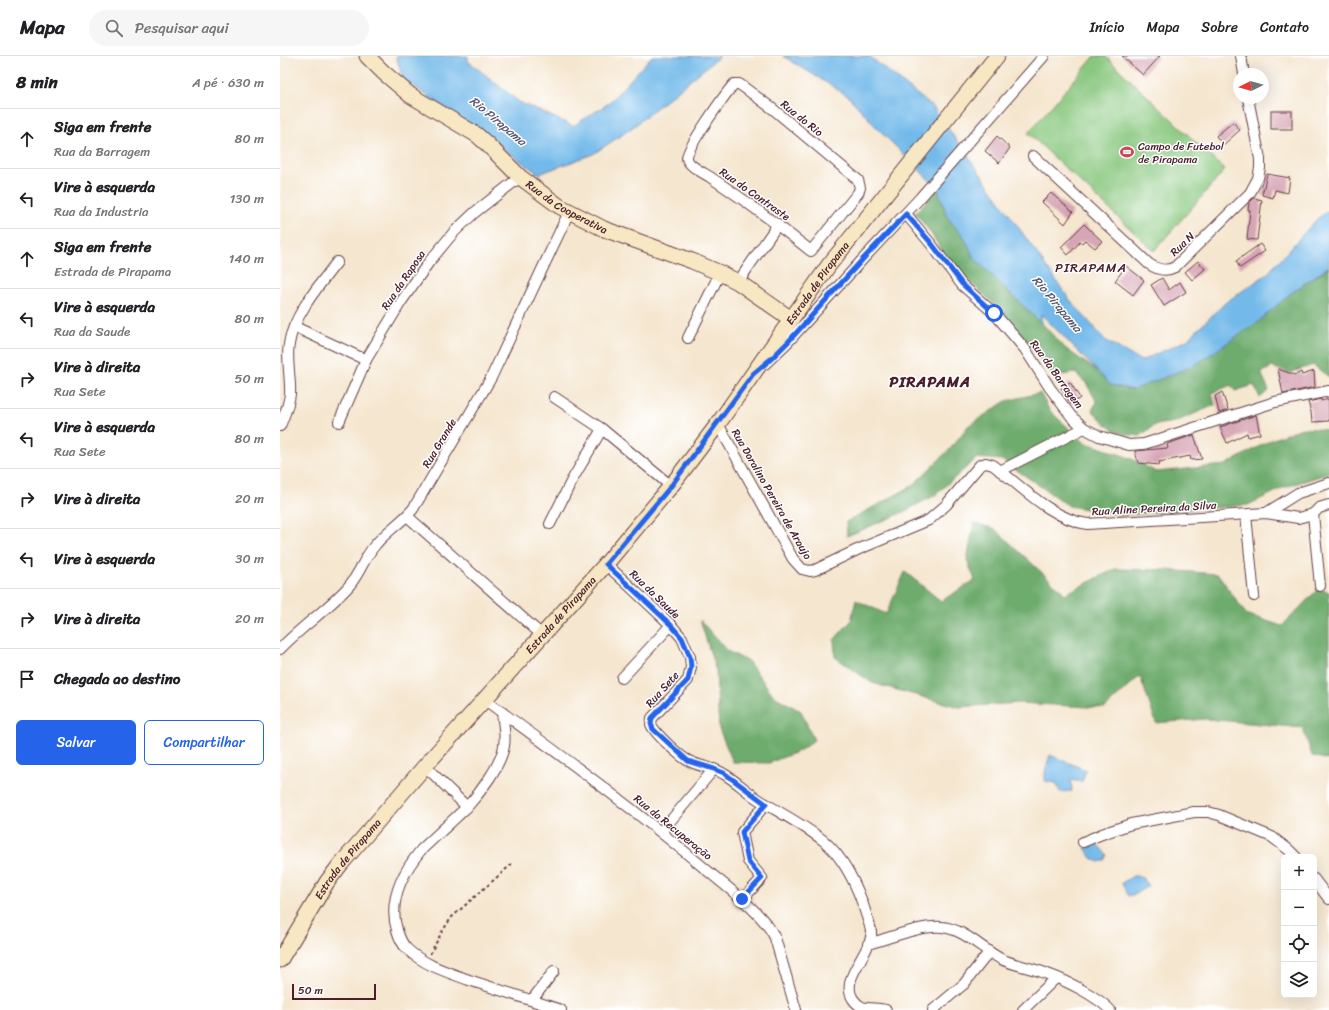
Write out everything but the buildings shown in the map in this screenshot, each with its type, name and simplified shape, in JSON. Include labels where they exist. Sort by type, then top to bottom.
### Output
[{"type":"street","name":"Rua da Cooperativa","points":[[367,56],[410,95],[477,136],[520,177],[569,212],[604,229],[692,261],[720,273],[738,282],[796,323]]},
{"type":"street","name":"Estrada de Pirapama","points":[[280,960],[326,882],[425,766],[606,564],[671,486],[718,424],[753,374],[796,323],[829,265],[997,56]]},
{"type":"street","points":[[796,323],[906,214],[1044,56]]},
{"type":"street","points":[[1241,56],[1243,68]]},
{"type":"street","name":"Rua do Contraste","points":[[739,84],[734,84],[718,104],[691,147],[687,156],[688,160],[692,165],[734,192],[778,224],[811,251]]},
{"type":"street","name":"Rua do Rio","points":[[739,84],[773,109],[850,172],[860,184],[858,193],[811,251]]},
{"type":"street","name":"Rua N","points":[[1033,156],[1149,264],[1157,269],[1170,270],[1175,267],[1242,202],[1255,187],[1260,168],[1260,159],[1249,104]]},
{"type":"street","name":"Rua da Raposa","points":[[339,422],[366,360],[401,302],[440,248],[474,213],[520,177]]},
{"type":"street","name":"Rua Grande","points":[[280,649],[328,607],[347,588],[360,571],[369,552],[376,543],[407,516],[413,508],[487,387],[569,212]]},
{"type":"street","name":"Rua da Barragem","points":[[906,214],[932,244],[962,284],[994,313],[1025,349],[1071,416],[1084,428],[1099,436],[1129,445],[1144,444],[1275,402],[1329,391]]},
{"type":"street","points":[[738,282],[778,224]]},
{"type":"street","points":[[280,426],[289,399],[289,343],[307,301],[337,262]]},
{"type":"street","points":[[688,338],[720,273]]},
{"type":"street","points":[[295,327],[366,360]]},
{"type":"street","points":[[554,397],[602,429],[671,486]]},
{"type":"street","name":"Rua Doralino Pereira de Araujo","points":[[718,424],[793,559],[802,569],[810,571]]},
{"type":"street","points":[[1000,471],[1084,428]]},
{"type":"street","points":[[550,524],[572,480],[602,429]]},
{"type":"street","name":"Rua Aline Pereira da Silva","points":[[810,571],[930,520],[946,505],[980,465],[990,464],[1047,507],[1063,517],[1079,523],[1096,524],[1266,513]]},
{"type":"street","points":[[1266,513],[1298,493],[1329,483]]},
{"type":"street","points":[[1266,513],[1293,518],[1302,517],[1312,514],[1325,505],[1329,505]]},
{"type":"street","points":[[1312,514],[1320,586]]},
{"type":"street","points":[[1246,515],[1254,596]]},
{"type":"street","points":[[407,516],[542,635]]},
{"type":"street","name":"Rua da Saude","points":[[606,564],[671,625],[682,638],[687,648],[691,667]]},
{"type":"street","points":[[622,678],[671,625]]},
{"type":"street","name":"Rua Sete","points":[[691,667],[688,680],[656,713],[652,718],[651,724],[659,735],[688,761],[714,769],[732,778],[766,804],[823,840],[835,853],[852,877],[862,902],[871,933],[868,944]]},
{"type":"street","name":"Rua da Recuperação","points":[[485,700],[615,796],[742,900],[772,932],[778,944],[796,1010]]},
{"type":"street","points":[[502,712],[504,737],[502,754],[481,790],[467,807],[416,856],[403,878],[395,898],[394,918],[399,938],[405,947],[425,962],[457,975],[561,1010]]},
{"type":"street","points":[[425,766],[467,807]]},
{"type":"street","points":[[660,832],[714,769]]},
{"type":"street","points":[[742,900],[762,878],[748,861],[742,832],[766,804]]},
{"type":"street","points":[[1082,842],[1131,824],[1194,812],[1208,812],[1272,837],[1293,854]]},
{"type":"street","points":[[1317,883],[1329,899]]},
{"type":"street","points":[[886,1010],[860,1006],[856,1004],[850,993],[850,985],[854,973],[868,944],[922,928],[941,927],[956,931],[989,952],[1010,963],[1056,978],[1097,1000],[1110,1010]]},
{"type":"street","points":[[933,1010],[964,984],[989,952]]},
{"type":"street","points":[[532,1000],[554,971]]},
{"type":"street","points":[[1023,1010],[1056,978]]},
{"type":"path","points":[[425,962],[443,930],[452,918],[514,862]]},
{"type":"green space","name":"Campo de Futebol de Pirapama","points":[[1095,56],[1105,56],[1225,170],[1154,251],[1028,133]]},
{"type":"green space","points":[[938,189],[948,218],[965,238],[974,258],[1020,300],[1065,348],[1097,371],[1111,385],[1132,390],[1159,378],[1255,324],[1290,294],[1329,267],[1329,377],[1313,365],[1289,373],[1272,367],[1261,373],[1269,390],[1260,398],[1254,385],[1235,391],[1231,385],[1212,393],[1215,405],[1175,422],[1155,425],[1140,436],[1118,432],[1103,422],[1092,410],[1097,402],[1086,383],[1075,373],[1053,376],[1005,314],[965,277],[943,252],[928,229],[915,213]]},
{"type":"green space","points":[[1040,393],[1050,411],[1084,442],[1130,458],[1156,472],[1225,465],[1271,440],[1302,428],[1329,430],[1329,473],[1283,488],[1248,505],[1122,515],[1069,506],[1002,460],[977,458],[934,496],[897,515],[847,536],[846,522],[912,486],[951,448],[968,426],[1006,401]]},
{"type":"green space","points":[[974,523],[995,529],[1065,594],[1115,569],[1166,570],[1218,574],[1246,614],[1282,626],[1318,589],[1329,592],[1329,760],[1312,756],[1303,728],[1206,719],[1156,723],[1140,676],[1105,708],[1019,703],[959,707],[872,683],[835,657],[834,640],[851,621],[856,600],[886,614],[905,572],[941,601],[975,580],[967,560]]},
{"type":"green space","points":[[700,620],[727,651],[748,661],[774,696],[801,711],[814,740],[799,751],[769,763],[733,762],[719,729],[716,671]]},
{"type":"water","name":"Rio Pirapama","points":[[396,56],[468,56],[468,61],[519,102],[573,126],[609,103],[652,56],[720,56],[628,131],[593,154],[539,174],[403,79]]},
{"type":"water","name":"Rio Pirapama","points":[[783,56],[869,56],[933,107],[1070,300],[1105,340],[1141,361],[1187,340],[1225,303],[1267,274],[1317,219],[1329,210],[1329,266],[1290,294],[1258,322],[1195,365],[1133,390],[1111,385],[1041,314],[1042,324],[974,258],[965,238],[948,218],[938,189],[879,130],[848,96]]},
{"type":"water","points":[[1050,755],[1086,770],[1082,782],[1071,780],[1072,791],[1060,792],[1056,783],[1045,781],[1045,772]]},
{"type":"water","points":[[1095,842],[1107,855],[1104,860],[1099,862],[1092,858],[1085,848]]},
{"type":"water","points":[[1133,876],[1141,876],[1148,886],[1135,894],[1128,896],[1122,883]]},
{"type":"place","name":"Campo de Futebol de Pirapama","points":[[1127,152]]},
{"type":"district","name":"PIRAPAMA","points":[[1091,267]]},
{"type":"district","name":"PIRAPAMA","points":[[930,382]]},
{"type":"route","points":[[742,899],[762,878],[748,861],[742,832],[766,804],[724,773],[688,761],[653,729],[651,724],[652,718],[688,680],[691,667],[690,657],[682,638],[671,625],[606,564],[671,486],[718,424],[753,374],[787,343],[888,231],[906,214],[932,244],[962,284],[994,313]]}]
